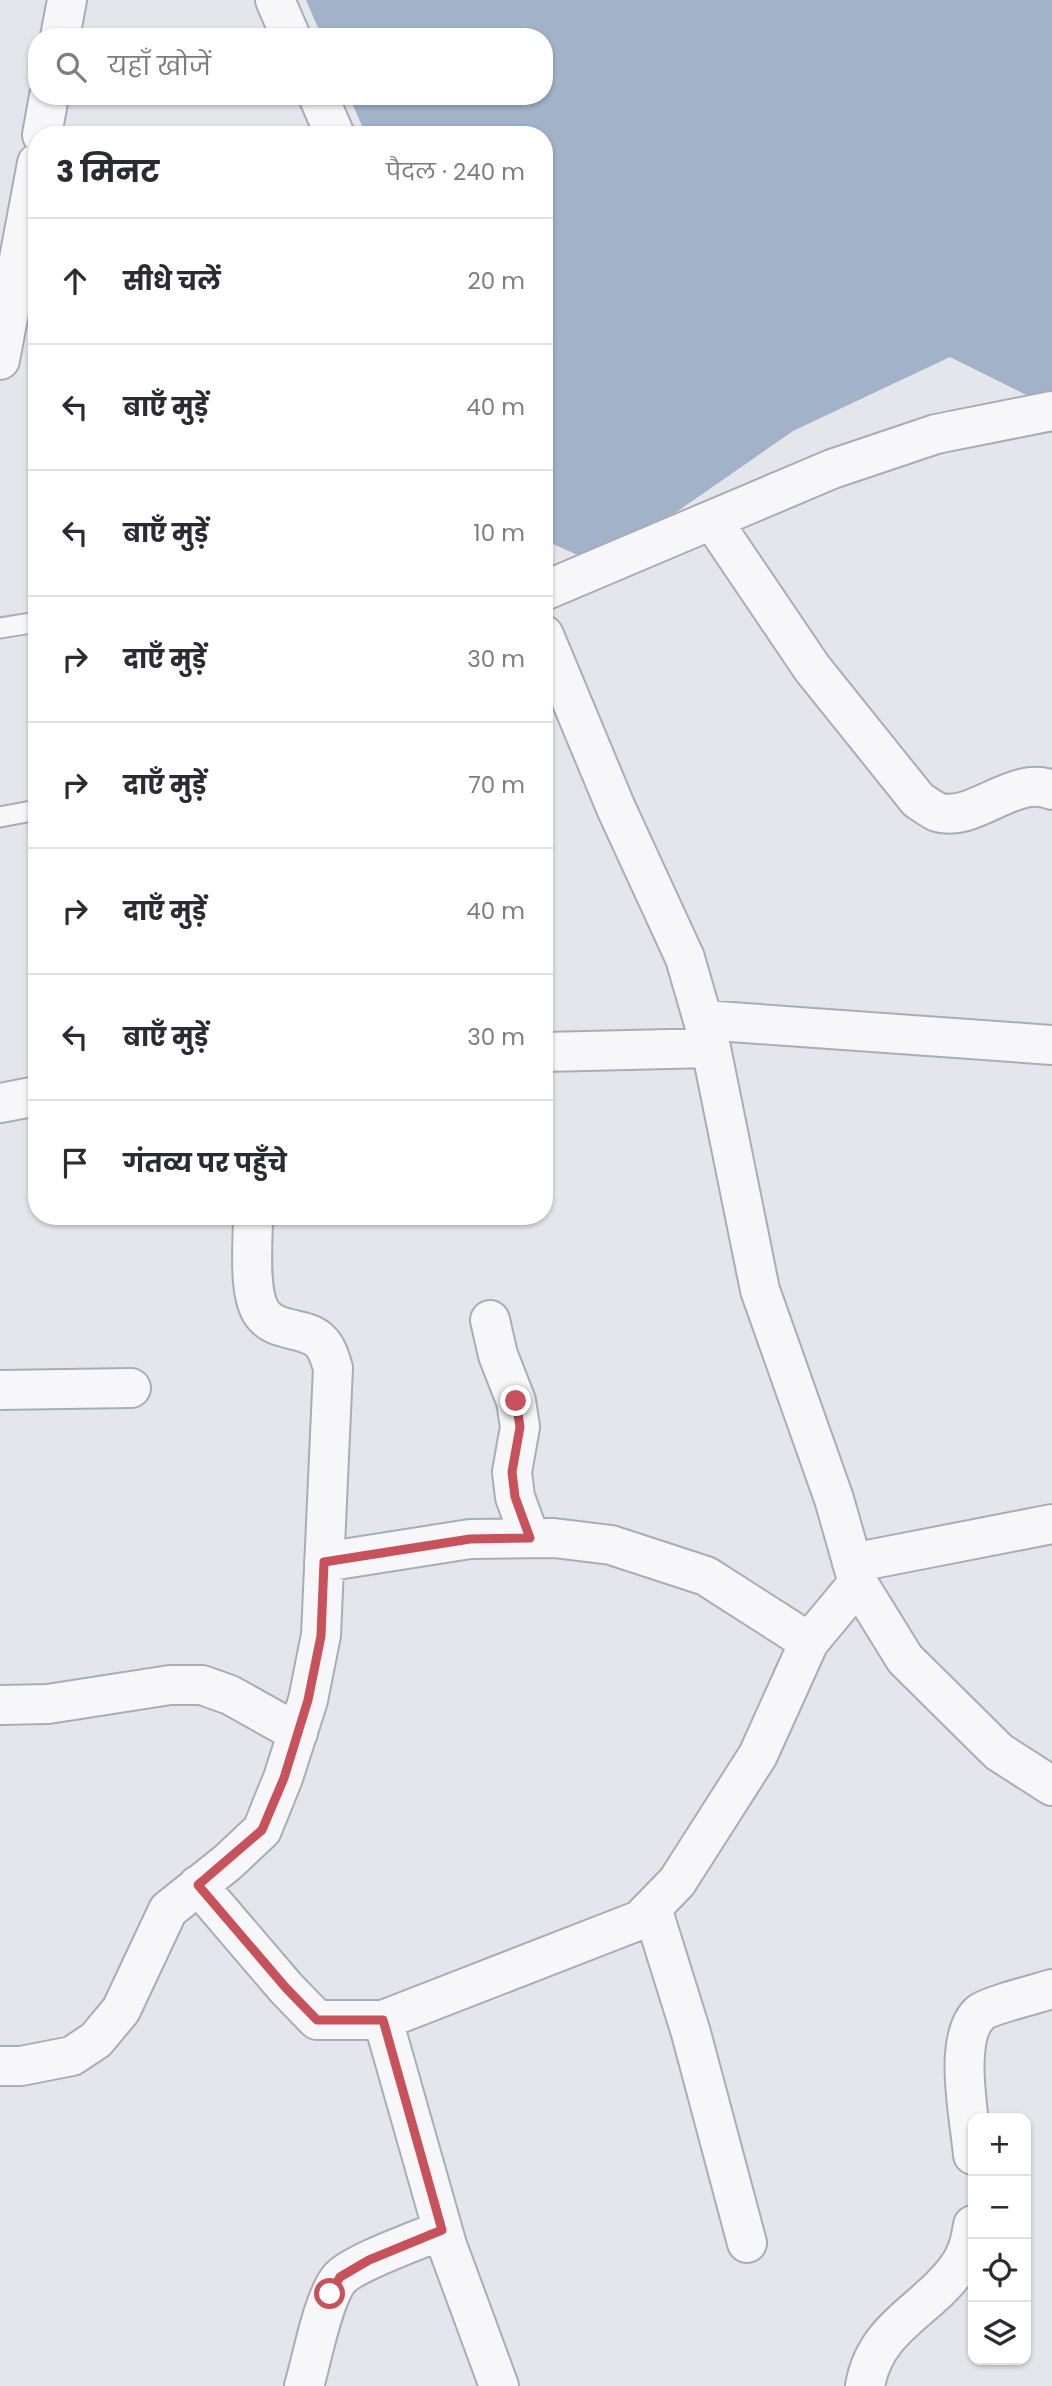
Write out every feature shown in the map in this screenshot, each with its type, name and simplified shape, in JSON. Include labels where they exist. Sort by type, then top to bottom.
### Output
[{"type":"street","points":[[62,28],[67,0]]},
{"type":"street","points":[[275,0],[287,28]]},
{"type":"street","points":[[44,126],[47,105]]},
{"type":"street","points":[[322,105],[331,126]]},
{"type":"street","points":[[0,360],[28,211]]},
{"type":"street","points":[[553,587],[832,469],[936,435],[1052,411]]},
{"type":"street","points":[[712,520],[812,668],[918,800],[936,811],[952,814],[1030,786],[1052,790]]},
{"type":"street","points":[[553,657],[616,808],[685,958],[707,1034],[760,1290],[834,1499],[855,1573],[905,1659],[999,1752],[1052,1786]]},
{"type":"street","points":[[553,1051],[707,1034],[1052,1045]]},
{"type":"street","points":[[0,1103],[28,1098]]},
{"type":"street","points":[[0,2066],[21,2066],[72,2056],[96,2040],[121,2010],[168,1910],[262,1830],[284,1778],[308,1700],[321,1636],[334,1368],[328,1351],[317,1339],[272,1323],[262,1313],[256,1300],[253,1225]]},
{"type":"street","points":[[490,1320],[498,1355],[516,1401],[520,1427],[512,1472],[515,1497],[530,1538]]},
{"type":"street","points":[[0,1390],[131,1388]]},
{"type":"street","points":[[198,1885],[317,2020],[383,2020],[640,1920],[677,1882],[758,1755],[809,1642],[855,1573],[1052,1524]]},
{"type":"street","points":[[324,1562],[470,1539],[554,1538],[611,1545],[706,1576],[809,1642]]},
{"type":"street","points":[[0,1705],[48,1704],[170,1685],[201,1685],[230,1695],[298,1733]]},
{"type":"street","points":[[652,1908],[691,2032],[747,2243]]},
{"type":"street","points":[[969,2113],[964,2060],[968,2030],[981,2012],[1052,1990]]},
{"type":"street","points":[[383,2020],[442,2230],[499,2386]]},
{"type":"street","points":[[304,2386],[330,2294],[340,2277],[369,2260],[442,2230]]},
{"type":"street","points":[[865,2386],[868,2368],[891,2332],[957,2270],[971,2239]]},
{"type":"lane","points":[[0,628],[28,623]]},
{"type":"lane","points":[[0,817],[28,812]]},
{"type":"water","points":[[306,0],[1052,0],[1052,400],[1045,404],[950,357],[793,431],[600,565],[553,544],[553,126],[362,126],[353,105],[553,105],[553,28],[318,28]]},
{"type":"route","points":[[330,2294],[340,2277],[369,2260],[442,2230],[383,2020],[317,2020],[198,1885],[228,1862],[262,1830],[284,1778],[308,1700],[321,1636],[324,1562],[470,1539],[530,1538],[515,1497],[512,1472],[520,1427],[516,1401]]}]
